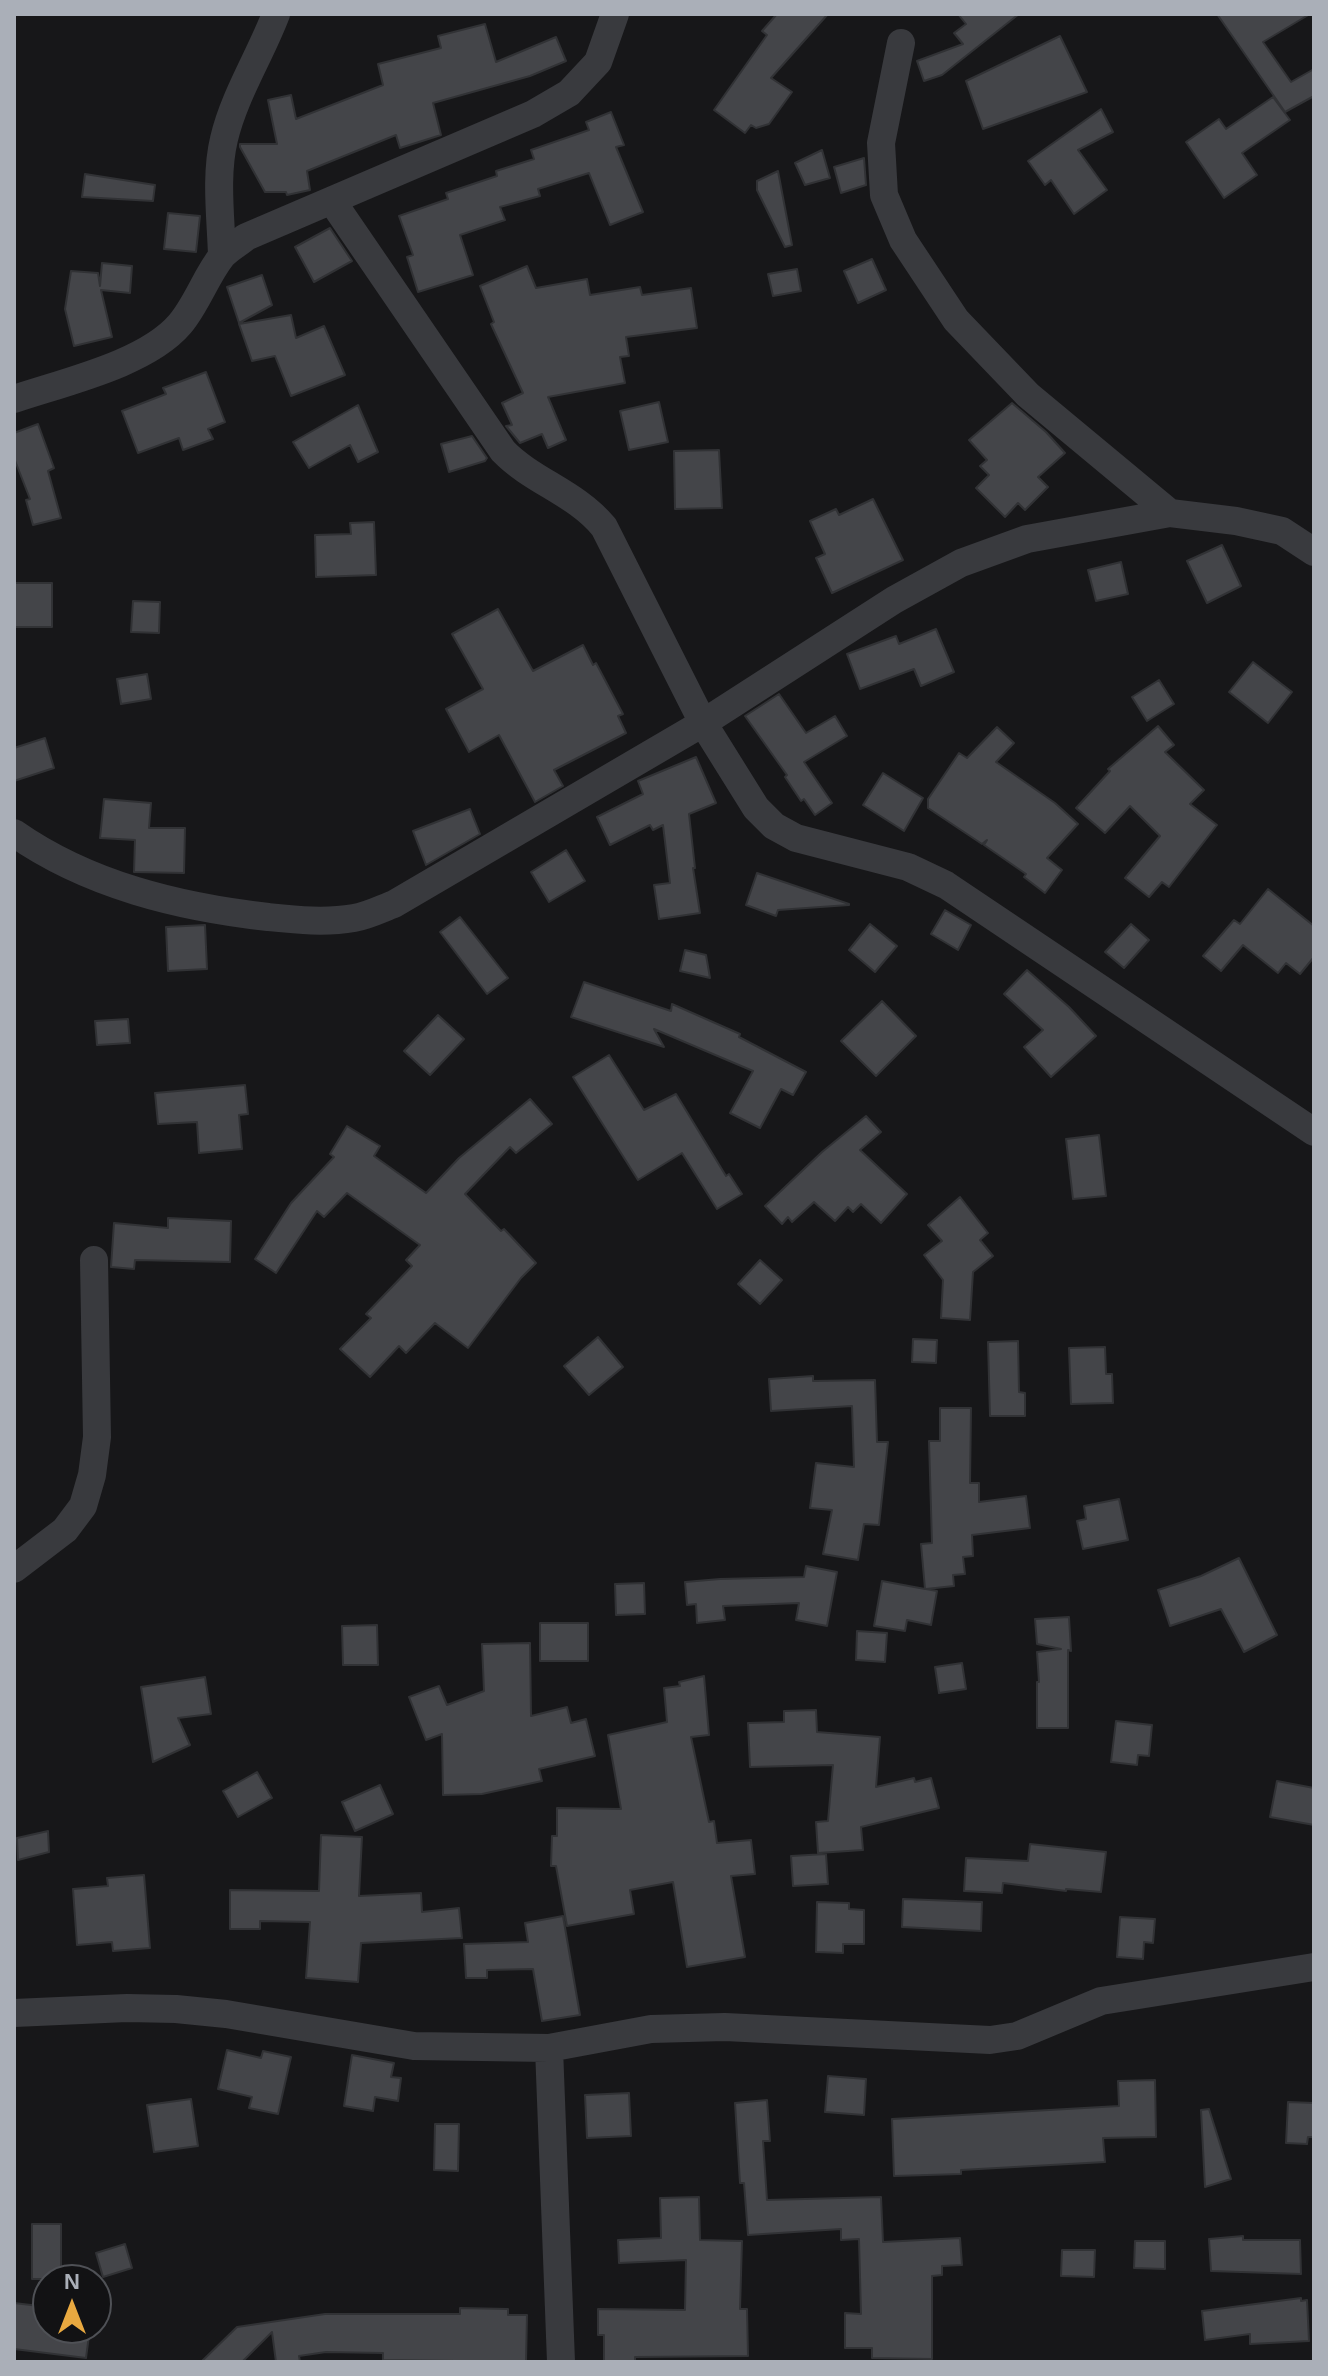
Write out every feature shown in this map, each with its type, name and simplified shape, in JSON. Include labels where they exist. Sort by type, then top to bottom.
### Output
[{"type":"street","points":[[222,256],[220,177],[223,141],[276,14]]},
{"type":"street","points":[[14,399],[139,356],[161,341],[179,325],[222,256],[246,237],[533,114],[569,93],[598,62],[615,14]]},
{"type":"street","points":[[901,43],[881,143],[884,195],[903,240],[956,320],[1028,395],[1170,513]]},
{"type":"street","points":[[332,201],[503,451],[516,464],[571,495],[590,510],[604,527],[703,723],[756,808],[774,826],[796,838],[908,867],[946,885],[1314,1132]]},
{"type":"street","points":[[14,833],[64,863],[123,888],[170,901],[315,921],[357,918],[394,904],[703,723],[894,600],[961,563],[1027,539],[1170,513],[1236,521],[1282,531],[1314,552]]},
{"type":"street","points":[[14,1569],[65,1530],[83,1506],[92,1475],[97,1437],[94,1260]]},
{"type":"street","points":[[14,2013],[176,2009],[226,2014],[414,2046],[549,2048],[651,2029],[725,2027],[990,2040],[1017,2036],[1101,2001],[1314,1967]]},
{"type":"street","points":[[549,2048],[561,2362]]},
{"type":"building","points":[[777,14],[828,14],[771,78],[792,92],[769,124],[756,128],[751,125],[745,133],[714,110],[767,35],[762,31]]},
{"type":"building","points":[[958,14],[1019,14],[942,75],[924,81],[917,61],[963,44],[954,33],[966,24]]},
{"type":"building","points":[[1217,14],[1310,14],[1263,42],[1291,82],[1314,69],[1314,96],[1285,112]]},
{"type":"building","points":[[485,24],[496,62],[556,37],[566,61],[530,76],[433,103],[441,135],[400,148],[396,135],[307,171],[310,190],[287,195],[286,192],[265,192],[240,144],[277,144],[268,100],[291,95],[296,119],[383,85],[378,64],[441,48],[438,36]]},
{"type":"building","points":[[1060,36],[1087,92],[983,129],[966,81]]},
{"type":"building","points":[[1273,97],[1290,120],[1242,153],[1257,175],[1224,198],[1186,142],[1219,119],[1226,129]]},
{"type":"building","points":[[1101,109],[1113,132],[1078,150],[1107,190],[1074,214],[1051,180],[1045,185],[1028,161]]},
{"type":"building","points":[[611,112],[624,145],[616,147],[643,212],[610,225],[589,173],[538,189],[540,196],[500,207],[505,220],[460,235],[473,275],[418,292],[407,257],[413,255],[399,216],[448,199],[446,193],[497,176],[496,171],[534,159],[531,150],[589,130],[586,122]]},
{"type":"building","points":[[822,150],[830,178],[805,185],[795,163]]},
{"type":"building","points":[[864,158],[866,185],[841,193],[834,167]]},
{"type":"building","points":[[778,171],[792,245],[785,247],[757,190],[757,181]]},
{"type":"building","points":[[85,174],[155,185],[153,201],[82,197]]},
{"type":"building","points":[[168,213],[200,216],[196,252],[164,249]]},
{"type":"building","points":[[330,228],[352,261],[314,282],[295,247]]},
{"type":"building","points":[[872,259],[886,290],[858,303],[844,271]]},
{"type":"building","points":[[102,263],[132,266],[130,293],[101,290],[112,337],[74,346],[65,309],[71,271],[98,273],[100,286]]},
{"type":"building","points":[[527,266],[536,288],[587,279],[590,295],[640,287],[642,295],[691,288],[697,328],[626,337],[629,356],[620,357],[625,383],[548,397],[566,440],[548,448],[542,434],[520,443],[506,426],[512,425],[502,403],[523,393],[491,324],[494,322],[480,286]]},
{"type":"building","points":[[797,269],[801,291],[773,296],[768,274]]},
{"type":"building","points":[[262,275],[272,305],[239,323],[227,287]]},
{"type":"building","points":[[291,315],[296,338],[324,326],[345,375],[291,396],[275,356],[252,361],[239,324]]},
{"type":"building","points":[[206,372],[225,422],[208,429],[213,439],[183,450],[179,438],[138,453],[122,411],[166,394],[163,388]]},
{"type":"building","points":[[659,402],[668,442],[629,450],[620,411]]},
{"type":"building","points":[[1012,403],[1065,453],[1038,477],[1048,487],[1025,510],[1018,503],[1005,517],[976,488],[989,475],[980,466],[987,460],[969,440]]},
{"type":"building","points":[[358,405],[378,452],[358,462],[350,445],[309,468],[293,442]]},
{"type":"building","points":[[38,424],[54,468],[48,471],[61,518],[33,525],[26,500],[30,499],[14,458],[14,433]]},
{"type":"building","points":[[472,436],[487,458],[449,472],[441,444]]},
{"type":"building","points":[[719,450],[722,508],[675,509],[674,451]]},
{"type":"building","points":[[873,499],[903,560],[832,593],[816,558],[825,554],[810,521],[836,509],[839,515]]},
{"type":"building","points":[[374,522],[376,575],[316,577],[315,535],[351,534],[350,523]]},
{"type":"building","points":[[1222,545],[1241,586],[1207,603],[1187,561]]},
{"type":"building","points":[[1121,562],[1128,594],[1096,601],[1088,570]]},
{"type":"building","points":[[14,583],[52,583],[52,627],[14,627]]},
{"type":"building","points":[[133,601],[160,602],[159,633],[131,632]]},
{"type":"building","points":[[498,609],[533,671],[583,645],[623,714],[618,716],[626,733],[554,770],[563,786],[535,802],[499,735],[469,752],[446,709],[483,689],[452,634]]},
{"type":"building","points":[[936,629],[954,672],[921,686],[914,669],[860,689],[847,654],[896,636],[899,644]]},
{"type":"building","points":[[1253,662],[1292,692],[1268,723],[1229,692]]},
{"type":"building","points":[[147,674],[151,699],[121,704],[117,679]]},
{"type":"building","points":[[1159,680],[1174,704],[1147,721],[1132,697]]},
{"type":"building","points":[[779,694],[806,733],[835,716],[847,736],[804,762],[832,803],[815,815],[804,799],[801,801],[785,777],[787,775],[745,716]]},
{"type":"building","points":[[1158,726],[1174,745],[1165,752],[1204,790],[1190,804],[1217,825],[1169,887],[1162,882],[1149,897],[1125,878],[1160,836],[1130,806],[1105,833],[1076,808],[1110,771],[1108,769]]},
{"type":"building","points":[[997,727],[1014,743],[996,762],[1055,803],[1078,824],[1047,858],[1062,870],[1045,893],[1024,877],[1026,874],[984,845],[987,840],[982,844],[928,808],[928,799],[959,753],[967,758]]},
{"type":"building","points":[[45,738],[54,768],[14,781],[14,748]]},
{"type":"building","points":[[696,757],[716,803],[689,814],[700,913],[659,919],[654,885],[670,883],[663,825],[653,830],[650,825],[610,845],[597,817],[643,794],[638,781]]},
{"type":"building","points":[[883,773],[923,798],[904,831],[863,805]]},
{"type":"building","points":[[104,799],[151,803],[149,828],[185,828],[184,873],[134,872],[135,840],[100,838]]},
{"type":"building","points":[[470,809],[480,834],[426,865],[413,831]]},
{"type":"building","points":[[566,850],[585,881],[549,902],[531,872]]},
{"type":"building","points":[[757,873],[849,905],[778,910],[776,916],[746,905]]},
{"type":"building","points":[[1268,889],[1314,926],[1314,957],[1300,974],[1286,963],[1278,973],[1243,945],[1221,971],[1203,956],[1234,920],[1240,924]]},
{"type":"building","points":[[945,910],[971,925],[958,950],[931,934]]},
{"type":"building","points":[[460,917],[508,978],[487,994],[440,932]]},
{"type":"building","points":[[870,924],[897,946],[875,972],[849,950]]},
{"type":"building","points":[[1131,924],[1149,940],[1124,968],[1105,952]]},
{"type":"building","points":[[205,925],[207,969],[168,971],[166,927]]},
{"type":"building","points":[[685,950],[706,955],[710,978],[680,971]]},
{"type":"building","points":[[1027,970],[1096,1036],[1051,1077],[1024,1047],[1043,1030],[1004,994]]},
{"type":"building","points":[[584,982],[671,1011],[672,1004],[740,1034],[739,1037],[806,1072],[793,1095],[781,1089],[760,1128],[730,1113],[753,1071],[654,1029],[664,1047],[571,1017]]},
{"type":"building","points":[[882,1001],[916,1036],[876,1076],[841,1041]]},
{"type":"building","points":[[438,1015],[464,1039],[430,1075],[404,1051]]},
{"type":"building","points":[[128,1019],[130,1043],[97,1045],[95,1021]]},
{"type":"building","points":[[609,1055],[644,1110],[676,1094],[726,1176],[729,1174],[742,1194],[717,1209],[682,1153],[638,1180],[573,1077]]},
{"type":"building","points":[[245,1085],[248,1114],[239,1115],[242,1149],[199,1153],[197,1122],[158,1124],[155,1093]]},
{"type":"building","points":[[530,1099],[552,1124],[516,1153],[510,1147],[465,1194],[536,1263],[468,1348],[435,1323],[406,1353],[399,1346],[370,1377],[340,1349],[371,1318],[366,1314],[412,1266],[406,1260],[420,1245],[347,1193],[324,1217],[317,1211],[276,1273],[255,1259],[291,1203],[334,1157],[330,1154],[347,1126],[380,1146],[374,1156],[426,1193],[459,1158]]},
{"type":"building","points":[[866,1116],[881,1132],[860,1150],[907,1194],[881,1223],[861,1204],[853,1212],[848,1207],[835,1221],[814,1202],[792,1222],[788,1217],[782,1224],[765,1206]]},
{"type":"building","points":[[1099,1135],[1106,1196],[1073,1199],[1066,1139]]},
{"type":"building","points":[[960,1197],[988,1233],[980,1240],[993,1256],[973,1272],[970,1320],[941,1318],[943,1280],[924,1255],[942,1241],[928,1225]]},
{"type":"building","points":[[168,1218],[231,1221],[230,1262],[135,1260],[134,1269],[111,1267],[114,1223],[168,1228]]},
{"type":"building","points":[[760,1260],[782,1280],[760,1304],[738,1284]]},
{"type":"building","points":[[598,1337],[623,1367],[589,1395],[564,1366]]},
{"type":"building","points":[[913,1339],[937,1340],[936,1363],[912,1362]]},
{"type":"building","points":[[1018,1341],[1019,1392],[1025,1393],[1025,1416],[990,1416],[988,1342]]},
{"type":"building","points":[[1105,1347],[1106,1374],[1112,1374],[1113,1403],[1071,1404],[1069,1348]]},
{"type":"building","points":[[813,1376],[813,1381],[875,1380],[877,1442],[888,1442],[879,1525],[864,1524],[858,1560],[823,1554],[832,1510],[810,1508],[816,1463],[854,1467],[852,1406],[771,1411],[769,1379]]},
{"type":"building","points":[[940,1408],[971,1408],[970,1483],[979,1483],[979,1502],[1026,1496],[1030,1528],[972,1535],[973,1556],[963,1557],[965,1574],[953,1575],[954,1586],[926,1589],[937,1591],[931,1625],[907,1620],[905,1631],[874,1626],[882,1581],[925,1589],[921,1544],[932,1543],[929,1441],[940,1441]]},
{"type":"building","points":[[1119,1499],[1128,1540],[1083,1549],[1077,1521],[1086,1519],[1084,1506]]},
{"type":"building","points":[[1239,1558],[1277,1635],[1244,1652],[1221,1609],[1170,1626],[1158,1590],[1201,1576]]},
{"type":"building","points":[[806,1566],[837,1572],[827,1626],[796,1620],[799,1603],[723,1606],[725,1620],[697,1623],[696,1604],[687,1605],[685,1582],[804,1577]]},
{"type":"building","points":[[644,1583],[645,1614],[616,1615],[615,1584]]},
{"type":"building","points":[[1069,1617],[1068,1728],[1037,1728],[1037,1652],[1061,1649],[1037,1644],[1035,1619]]},
{"type":"building","points":[[540,1623],[588,1623],[588,1661],[540,1661]]},
{"type":"building","points":[[377,1625],[378,1665],[343,1665],[342,1626]]},
{"type":"building","points":[[857,1631],[887,1633],[885,1662],[856,1660]]},
{"type":"building","points":[[530,1643],[531,1716],[567,1707],[571,1723],[586,1719],[595,1756],[539,1769],[542,1781],[482,1794],[443,1795],[442,1734],[426,1740],[409,1697],[439,1686],[447,1705],[484,1691],[482,1644]]},
{"type":"building","points":[[962,1663],[966,1689],[939,1693],[935,1667]]},
{"type":"building","points":[[704,1676],[709,1735],[691,1737],[709,1822],[714,1821],[717,1843],[751,1840],[755,1874],[731,1876],[745,1957],[687,1967],[673,1882],[630,1890],[634,1914],[567,1926],[556,1866],[551,1866],[552,1836],[557,1836],[557,1808],[621,1809],[608,1735],[667,1722],[664,1688],[680,1686],[679,1682]]},
{"type":"building","points":[[205,1677],[211,1714],[178,1718],[190,1745],[153,1762],[141,1687]]},
{"type":"building","points":[[816,1710],[817,1732],[880,1737],[876,1787],[914,1778],[915,1782],[931,1778],[939,1808],[861,1827],[863,1850],[818,1853],[816,1822],[828,1821],[833,1765],[750,1767],[748,1723],[784,1722],[784,1711]]},
{"type":"building","points":[[1116,1721],[1152,1725],[1149,1756],[1138,1755],[1137,1765],[1111,1762]]},
{"type":"building","points":[[257,1772],[272,1798],[238,1817],[223,1791]]},
{"type":"building","points":[[1277,1781],[1314,1788],[1314,1825],[1270,1817]]},
{"type":"building","points":[[380,1785],[393,1814],[355,1831],[342,1802]]},
{"type":"building","points":[[48,1831],[49,1852],[18,1860],[17,1838]]},
{"type":"building","points":[[321,1835],[362,1837],[359,1896],[421,1893],[422,1912],[459,1908],[462,1938],[361,1943],[358,1982],[306,1978],[310,1922],[260,1921],[260,1929],[230,1929],[230,1890],[319,1891]]},
{"type":"building","points":[[1030,1844],[1106,1852],[1101,1892],[1003,1883],[1002,1893],[964,1891],[966,1858],[1028,1861]]},
{"type":"building","points":[[826,1854],[828,1884],[793,1886],[791,1856]]},
{"type":"building","points":[[144,1875],[150,1948],[113,1951],[112,1942],[77,1945],[73,1889],[108,1886],[107,1878]]},
{"type":"building","points":[[903,1899],[982,1902],[981,1931],[902,1927]]},
{"type":"building","points":[[817,1902],[849,1903],[849,1909],[864,1910],[864,1944],[843,1944],[843,1953],[816,1952]]},
{"type":"building","points":[[563,1916],[580,2015],[542,2021],[533,1969],[487,1970],[487,1978],[466,1978],[464,1944],[528,1942],[525,1923]]},
{"type":"building","points":[[1120,1917],[1155,1919],[1153,1943],[1144,1942],[1143,1959],[1117,1957]]},
{"type":"building","points":[[227,2050],[261,2058],[263,2051],[291,2057],[278,2114],[249,2108],[252,2097],[218,2089]]},
{"type":"building","points":[[352,2055],[394,2063],[391,2077],[401,2078],[398,2101],[375,2097],[373,2111],[344,2106]]},
{"type":"building","points":[[828,2076],[866,2079],[864,2115],[825,2112]]},
{"type":"building","points":[[1155,2080],[1156,2137],[1103,2138],[1105,2162],[961,2170],[961,2174],[894,2176],[892,2119],[1119,2106],[1118,2081]]},
{"type":"building","points":[[629,2093],[631,2136],[587,2138],[585,2095]]},
{"type":"building","points":[[191,2099],[198,2146],[154,2152],[147,2105]]},
{"type":"building","points":[[767,2100],[770,2141],[763,2141],[767,2200],[881,2197],[883,2242],[960,2238],[962,2265],[942,2266],[942,2275],[932,2276],[932,2359],[872,2358],[872,2348],[845,2348],[845,2313],[861,2314],[859,2239],[841,2240],[841,2229],[748,2235],[744,2183],[740,2183],[735,2103]]},
{"type":"building","points":[[1288,2102],[1314,2103],[1314,2137],[1308,2137],[1307,2144],[1286,2143]]},
{"type":"building","points":[[1209,2109],[1231,2179],[1205,2187],[1201,2110]]},
{"type":"building","points":[[435,2124],[459,2124],[458,2171],[434,2170]]},
{"type":"building","points":[[699,2197],[700,2240],[742,2241],[740,2309],[747,2309],[748,2356],[635,2357],[635,2362],[604,2362],[604,2335],[598,2335],[598,2309],[685,2310],[686,2260],[619,2263],[618,2240],[661,2238],[660,2198]]},
{"type":"building","points":[[32,2224],[61,2224],[61,2264],[32,2264]]},
{"type":"building","points":[[1243,2236],[1243,2240],[1300,2240],[1301,2274],[1211,2271],[1209,2239]]},
{"type":"building","points":[[1135,2241],[1165,2241],[1165,2269],[1134,2268]]},
{"type":"building","points":[[125,2244],[132,2268],[112,2274],[112,2264],[99,2264],[96,2253]]},
{"type":"building","points":[[1062,2250],[1095,2250],[1094,2277],[1061,2276]]},
{"type":"building","points":[[1301,2298],[1301,2301],[1307,2300],[1309,2341],[1250,2344],[1250,2334],[1205,2340],[1202,2311]]},
{"type":"building","points":[[14,2303],[32,2305],[32,2344],[88,2344],[86,2358],[14,2349]]},
{"type":"building","points":[[460,2308],[508,2309],[508,2315],[527,2315],[526,2362],[383,2360],[383,2353],[326,2352],[299,2356],[300,2362],[276,2362],[272,2332],[242,2362],[201,2362],[237,2327],[325,2314],[460,2314]]}]
